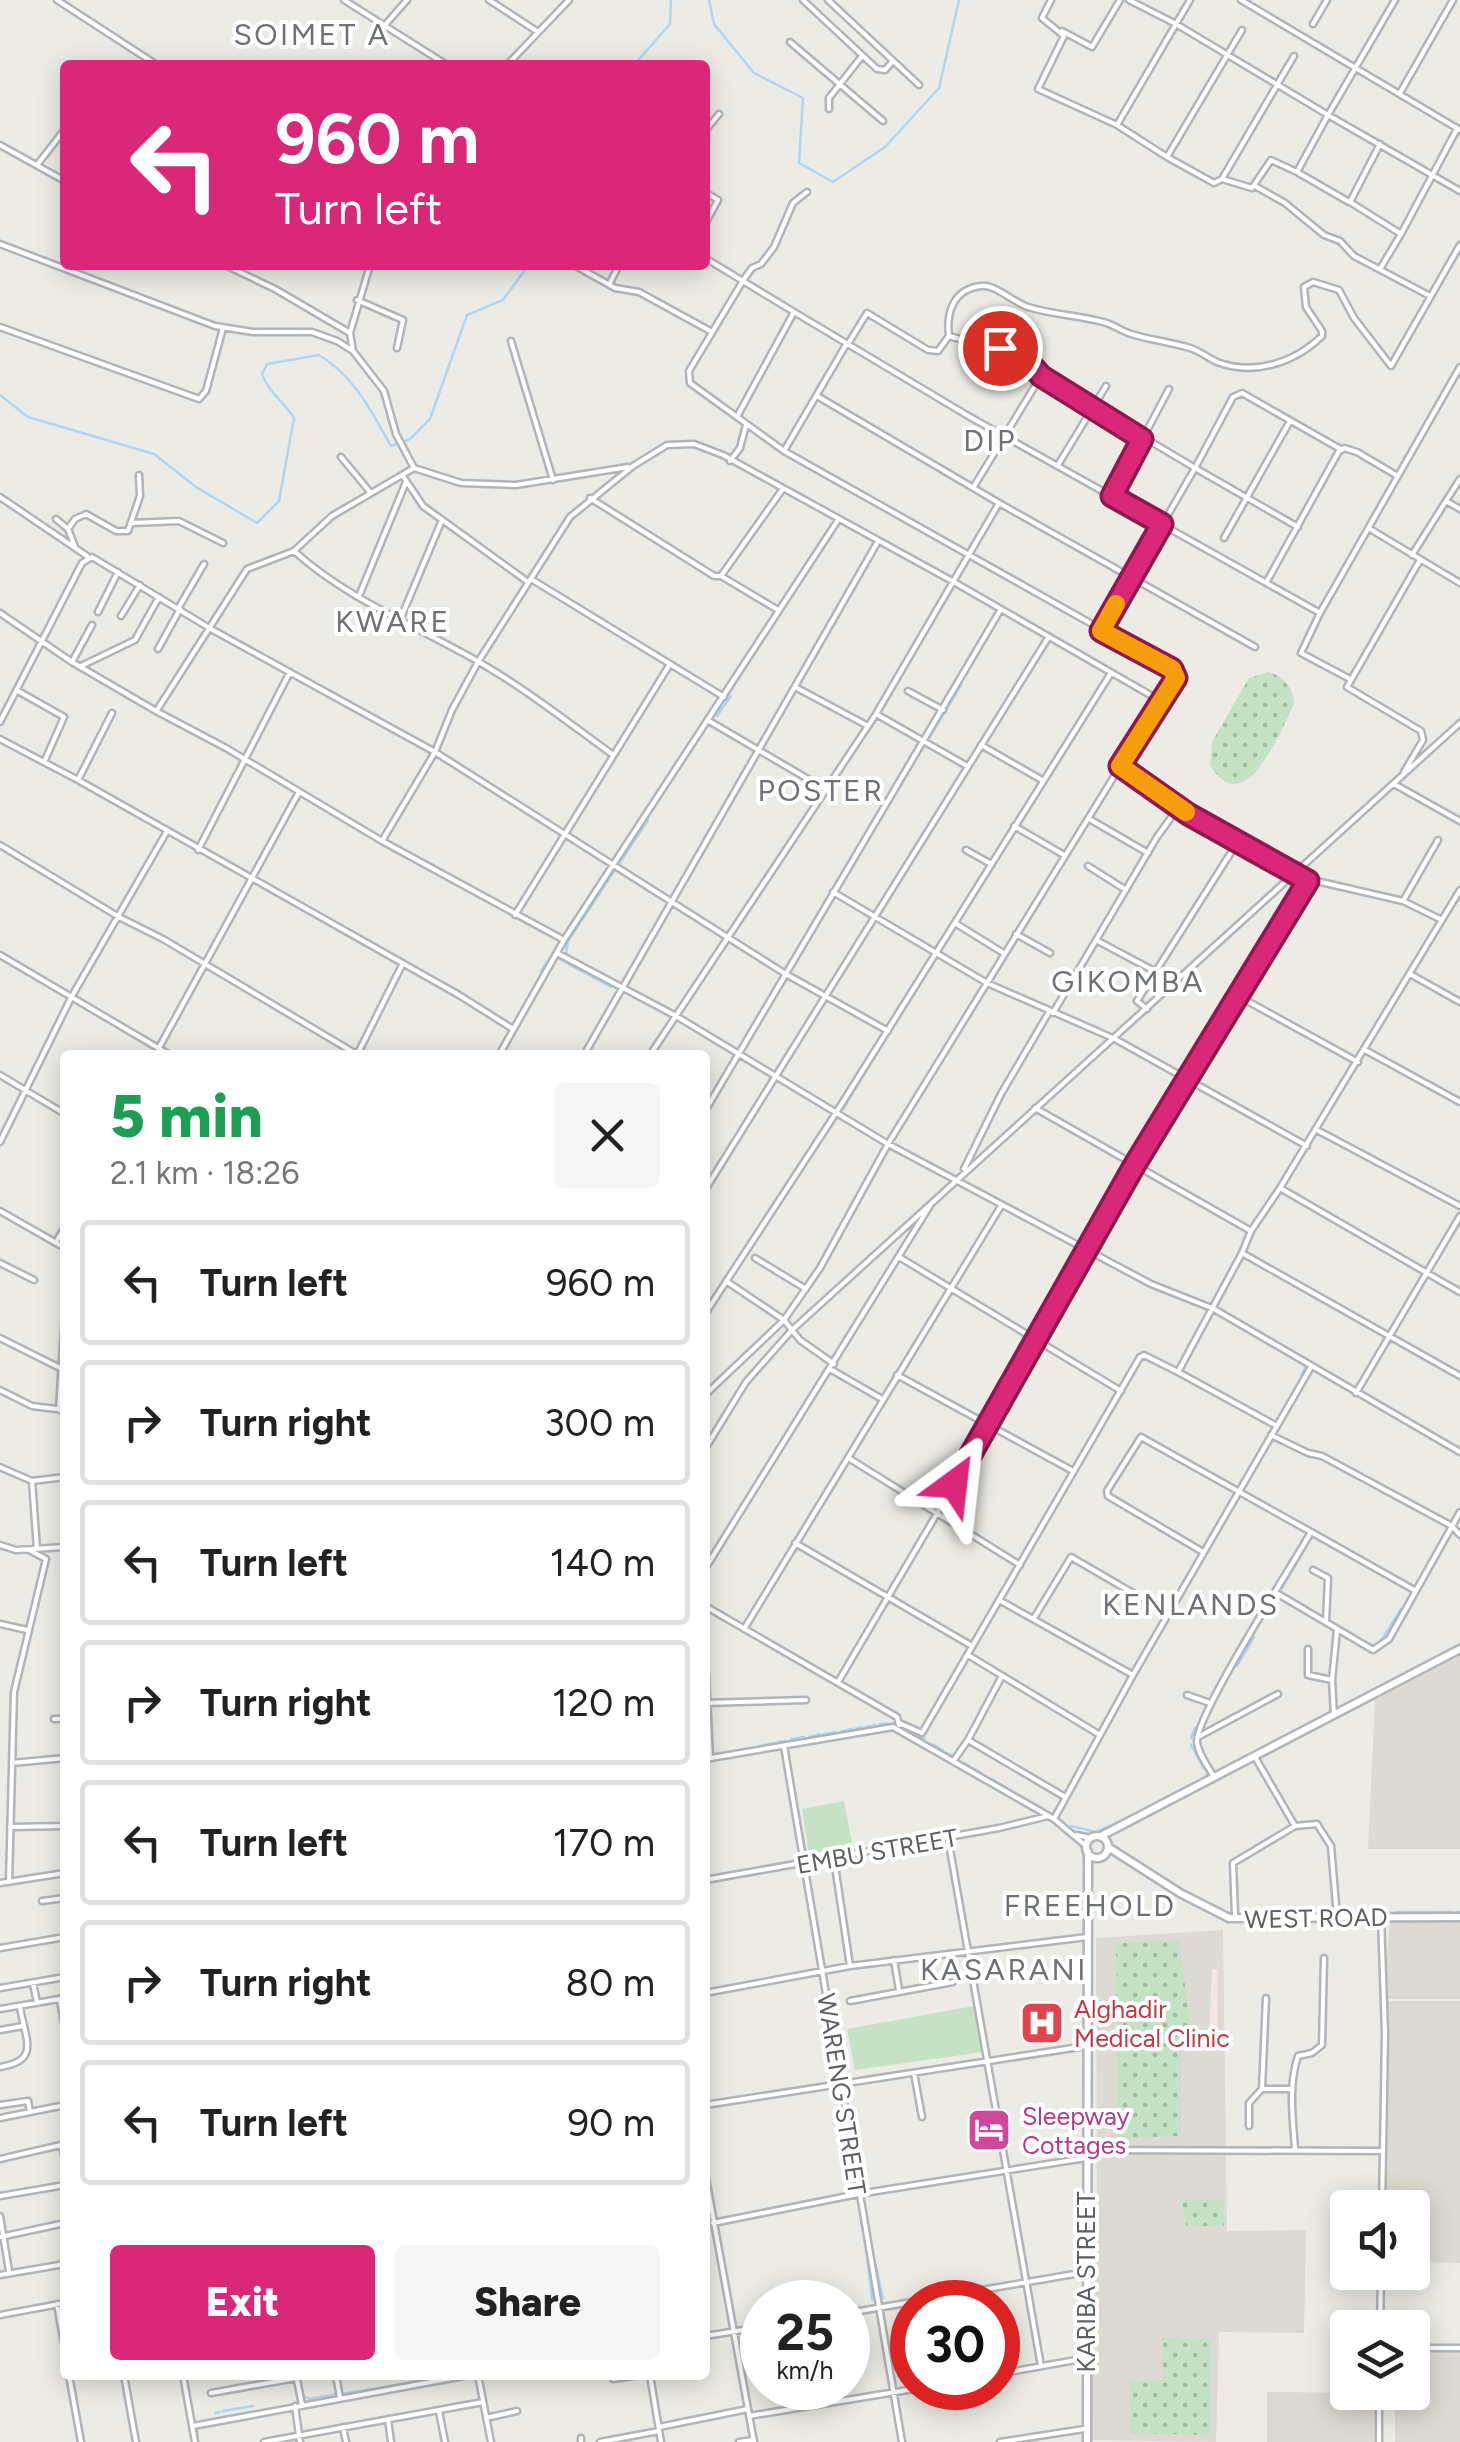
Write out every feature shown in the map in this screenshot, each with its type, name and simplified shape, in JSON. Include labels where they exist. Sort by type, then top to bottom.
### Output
[{"type":"street","points":[[58,0],[149,60]]},
{"type":"street","points":[[344,0],[439,60]]},
{"type":"street","points":[[385,25],[407,0]]},
{"type":"street","points":[[489,0],[538,32]]},
{"type":"street","points":[[512,60],[569,0]]},
{"type":"street","points":[[804,0],[881,71],[894,61]]},
{"type":"street","points":[[828,0],[919,85]]},
{"type":"street","points":[[1051,0],[1043,20],[1092,48],[1120,0]]},
{"type":"street","points":[[1129,0],[1460,191]]},
{"type":"street","points":[[1117,125],[1190,0]]},
{"type":"street","points":[[1241,0],[1459,129],[1430,174],[1380,270]]},
{"type":"street","points":[[1313,24],[1327,0]]},
{"type":"street","points":[[1400,94],[1454,0]]},
{"type":"street","points":[[1297,172],[1392,1]]},
{"type":"street","points":[[1167,157],[1242,30]]},
{"type":"street","points":[[1062,31],[1064,36],[1038,89],[1117,125],[1210,182],[1222,180],[1248,188],[1255,186],[1271,160],[1400,234]]},
{"type":"street","points":[[790,42],[884,121]]},
{"type":"street","points":[[830,109],[829,98],[862,56]]},
{"type":"street","points":[[1222,180],[1294,56]]},
{"type":"street","points":[[710,125],[718,114]]},
{"type":"street","points":[[36,165],[60,135]]},
{"type":"street","points":[[1350,202],[1380,144]]},
{"type":"street","points":[[0,146],[60,178]]},
{"type":"street","points":[[1255,186],[1340,241],[1354,256],[1430,296]]},
{"type":"street","points":[[710,1390],[784,1320],[806,1289],[888,1144],[1175,681],[1175,673],[784,452],[687,379],[744,279],[768,255],[793,203],[807,192]]},
{"type":"street","points":[[710,195],[718,200],[710,215]]},
{"type":"street","points":[[0,244],[60,267]]},
{"type":"street","points":[[784,452],[867,313],[928,350],[938,350],[948,336],[946,316],[952,302],[978,286],[985,286],[1021,304],[1053,314],[1102,321],[1125,333],[1189,348],[1218,362],[1247,369],[1291,359],[1322,336],[1303,300],[1304,287],[1313,282],[1339,290],[1354,318],[1391,366],[1460,245]]},
{"type":"street","points":[[710,261],[1005,436],[1320,613]]},
{"type":"street","points":[[69,270],[223,328],[312,332],[353,350]]},
{"type":"street","points":[[235,270],[350,334]]},
{"type":"street","points":[[368,270],[350,334],[353,350],[384,391],[396,434],[414,468],[460,482],[516,485],[633,466]]},
{"type":"street","points":[[583,270],[608,284],[635,290],[714,333]]},
{"type":"street","points":[[608,284],[616,270]]},
{"type":"street","points":[[357,300],[402,320],[397,348]]},
{"type":"street","points":[[738,415],[794,312]]},
{"type":"street","points":[[0,327],[198,399],[206,391],[223,328]]},
{"type":"street","points":[[948,336],[1009,350],[1026,359],[1041,376],[1092,409],[1298,527]]},
{"type":"street","points":[[511,342],[553,480]]},
{"type":"street","points":[[1350,679],[1300,653],[1396,475],[1460,368]]},
{"type":"street","points":[[973,488],[1041,376]]},
{"type":"street","points":[[1058,465],[1106,386]]},
{"type":"street","points":[[1112,496],[1169,389]]},
{"type":"street","points":[[1101,631],[1236,394],[1396,475]]},
{"type":"street","points":[[816,396],[1255,647]]},
{"type":"street","points":[[730,461],[744,435],[744,421]]},
{"type":"street","points":[[1224,538],[1290,421]]},
{"type":"street","points":[[382,841],[435,752],[478,662],[570,518],[633,466],[658,449],[678,443],[699,445],[730,461],[954,582],[1160,700]]},
{"type":"street","points":[[1266,583],[1342,450]]},
{"type":"street","points":[[342,458],[371,494]]},
{"type":"street","points":[[359,596],[404,479],[414,468]]},
{"type":"street","points":[[68,530],[84,514],[116,531],[128,531],[142,488],[139,475]]},
{"type":"street","points":[[1412,555],[1460,478]]},
{"type":"street","points":[[156,712],[247,569],[294,551],[332,516],[404,479]]},
{"type":"street","points":[[404,479],[423,506],[530,581],[725,698]]},
{"type":"street","points":[[722,576],[782,490]]},
{"type":"street","points":[[0,497],[88,558],[435,752],[784,973],[888,1031]]},
{"type":"street","points":[[590,498],[714,576],[722,576],[780,611]]},
{"type":"street","points":[[1446,500],[1460,510]]},
{"type":"street","points":[[653,1050],[876,714],[999,503]]},
{"type":"street","points":[[56,519],[68,530],[75,548]]},
{"type":"street","points":[[400,620],[442,520]]},
{"type":"street","points":[[502,1050],[564,940],[838,520]]},
{"type":"street","points":[[132,524],[179,521],[223,543]]},
{"type":"street","points":[[1369,528],[1460,583]]},
{"type":"street","points":[[587,1050],[878,542]]},
{"type":"street","points":[[294,551],[359,596],[522,688],[613,755]]},
{"type":"street","points":[[0,722],[88,558]]},
{"type":"street","points":[[1404,772],[1423,740],[1421,730],[1347,687],[1420,560]]},
{"type":"street","points":[[158,649],[204,564]]},
{"type":"street","points":[[98,612],[118,572]]},
{"type":"street","points":[[121,616],[140,585]]},
{"type":"street","points":[[80,667],[135,640],[159,597]]},
{"type":"street","points":[[710,1102],[1001,609]]},
{"type":"street","points":[[0,613],[156,712],[564,940]]},
{"type":"street","points":[[72,662],[92,625]]},
{"type":"street","points":[[710,1182],[1048,637]]},
{"type":"street","points":[[515,916],[670,664]]},
{"type":"street","points":[[198,850],[290,672]]},
{"type":"street","points":[[710,1306],[1112,673]]},
{"type":"street","points":[[795,687],[868,726]]},
{"type":"street","points":[[908,691],[943,710]]},
{"type":"street","points":[[18,692],[64,718],[44,762]]},
{"type":"street","points":[[78,780],[112,713]]},
{"type":"street","points":[[876,714],[968,766]]},
{"type":"street","points":[[709,721],[825,789]]},
{"type":"street","points":[[710,1441],[746,1382],[791,1330],[1460,723]]},
{"type":"street","points":[[0,740],[78,780],[513,1029]]},
{"type":"street","points":[[981,745],[1042,781]]},
{"type":"street","points":[[1120,766],[1178,808],[1295,876],[1402,901],[1442,920]]},
{"type":"street","points":[[1392,784],[1460,821]]},
{"type":"street","points":[[158,1048],[300,792]]},
{"type":"street","points":[[962,1173],[1001,1094],[1178,808]]},
{"type":"street","points":[[1091,820],[1148,853]]},
{"type":"street","points":[[1014,826],[1064,856]]},
{"type":"street","points":[[0,1142],[72,996],[167,831]]},
{"type":"street","points":[[1402,901],[1438,840]]},
{"type":"street","points":[[1148,1010],[1137,1002],[1237,843]]},
{"type":"street","points":[[0,844],[350,1050]]},
{"type":"street","points":[[966,850],[991,864]]},
{"type":"street","points":[[1088,866],[1126,890]]},
{"type":"street","points":[[838,1682],[1134,1166],[1308,881]]},
{"type":"street","points":[[833,892],[987,983],[1115,1039],[1307,1146]]},
{"type":"street","points":[[1178,1372],[1214,1309],[1251,1231],[1317,1130],[1459,894]]},
{"type":"street","points":[[955,923],[1005,954]]},
{"type":"street","points":[[1016,934],[1050,953]]},
{"type":"street","points":[[1096,940],[1156,972]]},
{"type":"street","points":[[557,953],[676,1016],[888,1144],[1159,1288],[1214,1309],[1460,1452]]},
{"type":"street","points":[[0,954],[161,1050]]},
{"type":"street","points":[[360,1050],[403,964]]},
{"type":"street","points":[[1410,974],[1460,1002]]},
{"type":"street","points":[[1239,996],[1358,1062]]},
{"type":"street","points":[[1365,1050],[1460,1102]]},
{"type":"street","points":[[0,1075],[60,1111]]},
{"type":"street","points":[[1035,1108],[1251,1231]]},
{"type":"street","points":[[1317,1130],[1460,1206]]},
{"type":"street","points":[[1280,1188],[1460,1292]]},
{"type":"street","points":[[710,1561],[933,1200]]},
{"type":"street","points":[[744,1630],[1002,1206]]},
{"type":"street","points":[[0,1211],[60,1245]]},
{"type":"street","points":[[1356,1393],[1460,1216]]},
{"type":"street","points":[[56,1242],[60,1235]]},
{"type":"street","points":[[1242,1253],[1460,1376]]},
{"type":"street","points":[[898,1257],[1121,1391]]},
{"type":"street","points":[[755,1258],[806,1289]]},
{"type":"street","points":[[0,1263],[34,1280]]},
{"type":"street","points":[[726,1281],[784,1320],[832,1366],[882,1399]]},
{"type":"street","points":[[0,1338],[60,1368]]},
{"type":"street","points":[[710,1759],[879,1728],[899,1726],[922,1733],[1142,1354],[1276,1425]]},
{"type":"street","points":[[1051,1817],[1312,1366]]},
{"type":"street","points":[[898,1375],[1074,1472]]},
{"type":"street","points":[[0,1390],[32,1406],[60,1410]]},
{"type":"street","points":[[1271,1434],[1322,1456],[1452,1526],[1460,1535]]},
{"type":"street","points":[[1204,1552],[1108,1496],[1142,1437],[1416,1590]]},
{"type":"street","points":[[849,1458],[1020,1565]]},
{"type":"street","points":[[0,1467],[32,1480],[60,1477]]},
{"type":"street","points":[[32,1480],[38,1549]]},
{"type":"street","points":[[1276,1593],[1373,1650],[1380,1648],[1460,1512]]},
{"type":"street","points":[[1214,1777],[1197,1738],[1210,1703],[1311,1532]]},
{"type":"street","points":[[795,1544],[972,1646]]},
{"type":"street","points":[[0,1545],[29,1550],[60,1547]]},
{"type":"street","points":[[9,1882],[14,1692],[46,1559],[29,1550]]},
{"type":"street","points":[[1034,1618],[1071,1557],[1169,1614]]},
{"type":"street","points":[[1313,1570],[1328,1578],[1326,1622]]},
{"type":"street","points":[[1000,1600],[1132,1674]]},
{"type":"street","points":[[710,1609],[897,1717],[899,1726],[1051,1817],[1088,1845],[1106,1842]]},
{"type":"street","points":[[0,1624],[28,1630]]},
{"type":"street","points":[[1334,1715],[1332,1680],[1338,1628]]},
{"type":"street","points":[[1087,1881],[1117,1828],[1460,1648]]},
{"type":"street","points":[[1308,1649],[1308,1675],[1332,1680]]},
{"type":"street","points":[[968,1655],[1100,1735]]},
{"type":"street","points":[[954,1760],[1002,1676]]},
{"type":"street","points":[[1186,1694],[1210,1703]]},
{"type":"street","points":[[1197,1738],[1278,1694]]},
{"type":"street","points":[[710,1703],[806,1700]]},
{"type":"street","points":[[54,1720],[60,1719]]},
{"type":"street","points":[[968,1740],[1065,1797]]},
{"type":"street","name":"WARENG STREET","points":[[784,1746],[890,2370]]},
{"type":"street","points":[[1255,1757],[1296,1826]]},
{"type":"street","points":[[12,1763],[60,1758]]},
{"type":"street","name":"EMBU STREET","points":[[710,1879],[1051,1817]]},
{"type":"street","points":[[1235,1919],[1232,1864],[1296,1826],[1317,1824],[1330,1841],[1337,1917]]},
{"type":"street","points":[[10,1827],[60,1826]]},
{"type":"street","points":[[948,1838],[1040,2366]]},
{"type":"street","name":"WEST ROAD","points":[[1106,1842],[1180,1893],[1235,1919],[1460,1917]]},
{"type":"street","name":"WEST ROAD","points":[[1088,1845],[1102,1857],[1128,1860]]},
{"type":"street","name":"KARIBA STREET","points":[[1088,1845],[1088,2442]]},
{"type":"street","points":[[834,1859],[850,1966]]},
{"type":"street","points":[[0,1883],[60,1874]]},
{"type":"street","points":[[42,1901],[60,1899]]},
{"type":"street","points":[[1381,1916],[1385,2034],[1382,2190]]},
{"type":"street","points":[[710,1992],[850,1966],[1087,1936]]},
{"type":"street","points":[[0,1948],[60,1938]]},
{"type":"street","points":[[1296,2150],[1292,2090],[1298,2056],[1312,2053],[1322,2045],[1324,1958]]},
{"type":"street","points":[[894,1960],[900,1992]]},
{"type":"street","points":[[0,1988],[60,1978]]},
{"type":"street","points":[[32,1982],[37,2003]]},
{"type":"street","points":[[850,2001],[953,1982]]},
{"type":"street","points":[[1249,2126],[1249,2103],[1262,2088],[1266,1998]]},
{"type":"street","points":[[0,2009],[60,1999]]},
{"type":"street","points":[[0,2067],[18,2065],[25,2058],[20,2007]]},
{"type":"street","points":[[0,2030],[23,2026]]},
{"type":"street","points":[[710,2105],[1086,2046]]},
{"type":"street","points":[[914,2073],[922,2117]]},
{"type":"street","points":[[1262,2088],[1292,2090]]},
{"type":"street","points":[[0,2105],[28,2101],[30,2112]]},
{"type":"street","points":[[0,2118],[60,2106]]},
{"type":"street","points":[[0,2158],[60,2146]]},
{"type":"street","points":[[713,2222],[1086,2154],[1383,2151]]},
{"type":"street","points":[[0,2196],[60,2186]]},
{"type":"street","points":[[710,2207],[754,2441],[740,2442]]},
{"type":"street","points":[[0,2216],[10,2273]]},
{"type":"street","points":[[2,2237],[60,2224]]},
{"type":"street","points":[[710,2234],[714,2233]]},
{"type":"street","points":[[0,2275],[60,2265]]},
{"type":"street","points":[[870,2309],[1086,2272]]},
{"type":"street","points":[[57,2304],[60,2321]]},
{"type":"street","points":[[0,2315],[60,2304]]},
{"type":"street","points":[[710,2335],[740,2331]]},
{"type":"street","points":[[1430,2348],[1460,2348]]},
{"type":"street","points":[[1020,2370],[1087,2358]]},
{"type":"street","points":[[70,2380],[80,2442]]},
{"type":"street","points":[[125,2380],[136,2442]]},
{"type":"street","points":[[184,2380],[195,2442]]},
{"type":"street","points":[[211,2393],[276,2380]]},
{"type":"street","points":[[296,2380],[299,2438]]},
{"type":"street","points":[[337,2380],[340,2398]]},
{"type":"street","points":[[192,2426],[441,2380]]},
{"type":"street","points":[[479,2380],[490,2442]]},
{"type":"street","points":[[651,2380],[661,2442]]},
{"type":"street","points":[[600,2442],[749,2412],[890,2393]]},
{"type":"street","points":[[264,2442],[483,2402]]},
{"type":"street","name":"WARENG STREET","points":[[897,2410],[902,2442]]},
{"type":"street","points":[[1379,2410],[1379,2442]]},
{"type":"street","points":[[486,2418],[517,2411]]},
{"type":"street","points":[[439,2412],[445,2442]]},
{"type":"street","points":[[388,2419],[391,2442]]},
{"type":"street","points":[[343,2426],[346,2442]]},
{"type":"street","points":[[1000,2442],[1087,2428]]},
{"type":"shaded area","points":[[1460,1655],[1460,1849],[1368,1849],[1375,1700]]},
{"type":"shaded area","points":[[1390,1918],[1460,1920],[1460,1999],[1384,1999]]},
{"type":"shaded area","points":[[1223,1930],[1227,2231],[1306,2230],[1304,2333],[1219,2332],[1216,2442],[1088,2440],[1097,2233],[1096,1938]]},
{"type":"shaded area","points":[[1212,1969],[1218,1969],[1217,2041],[1209,2041]]},
{"type":"shaded area","points":[[1387,2001],[1460,2001],[1460,2263],[1430,2262],[1430,2190],[1383,2190]]},
{"type":"shaded area","points":[[1430,2351],[1460,2351],[1460,2442],[1395,2442],[1395,2410],[1430,2410]]},
{"type":"shaded area","points":[[1267,2392],[1330,2393],[1330,2410],[1373,2410],[1374,2442],[1267,2442]]},
{"type":"green space","points":[[1268,672],[1287,684],[1294,704],[1260,767],[1236,784],[1223,780],[1210,765],[1212,742],[1249,678]]},
{"type":"green space","points":[[844,1801],[853,1848],[809,1854],[802,1809]]},
{"type":"green space","points":[[1180,1940],[1189,2022],[1188,2035],[1181,2037],[1181,2136],[1118,2138],[1116,1943]]},
{"type":"green space","points":[[974,2006],[983,2052],[855,2070],[847,2029]]},
{"type":"green space","points":[[1182,2200],[1223,2200],[1224,2226],[1186,2226]]},
{"type":"green space","points":[[1162,2338],[1211,2339],[1210,2435],[1130,2433],[1130,2381],[1163,2380]]},
{"type":"waterway","points":[[638,60],[670,24],[671,0]]},
{"type":"waterway","points":[[709,0],[714,24],[754,73],[803,98],[799,163],[833,182],[885,147],[939,88],[959,0]]},
{"type":"waterway","points":[[1265,110],[1277,90]]},
{"type":"waterway","points":[[1260,119],[1263,114]]},
{"type":"waterway","points":[[1252,132],[1258,121]]},
{"type":"waterway","points":[[1246,135],[1249,129]]},
{"type":"waterway","points":[[1230,160],[1243,139]]},
{"type":"waterway","points":[[0,395],[28,417],[154,454],[196,487],[257,523],[279,501],[294,418],[265,381],[262,374],[267,364],[319,355],[352,384],[391,446],[410,439],[430,419],[467,315],[503,300],[525,270]]},
{"type":"waterway","points":[[929,738],[961,685]]},
{"type":"waterway","points":[[1005,711],[1020,687]]},
{"type":"waterway","points":[[717,716],[731,696]]},
{"type":"waterway","points":[[1075,735],[1085,719]]},
{"type":"waterway","points":[[1035,799],[1049,775]]},
{"type":"waterway","points":[[823,799],[829,788]]},
{"type":"waterway","points":[[577,962],[566,954],[568,941],[648,820]]},
{"type":"waterway","points":[[1003,849],[1015,830]]},
{"type":"waterway","points":[[861,849],[871,834]]},
{"type":"waterway","points":[[579,914],[618,854]]},
{"type":"waterway","points":[[1025,925],[1041,899]]},
{"type":"waterway","points":[[877,920],[887,926]]},
{"type":"waterway","points":[[541,971],[569,929]]},
{"type":"waterway","points":[[907,938],[931,953]]},
{"type":"waterway","points":[[559,959],[611,987]]},
{"type":"waterway","points":[[843,1109],[886,1037]]},
{"type":"waterway","points":[[902,1373],[915,1353]]},
{"type":"waterway","points":[[1301,1376],[1306,1365]]},
{"type":"waterway","points":[[886,1398],[899,1379]]},
{"type":"waterway","points":[[875,1418],[884,1402]]},
{"type":"waterway","points":[[862,1439],[874,1421]]},
{"type":"waterway","points":[[1422,1432],[1439,1442]]},
{"type":"waterway","points":[[851,1458],[860,1442]]},
{"type":"waterway","points":[[838,1480],[849,1461]]},
{"type":"waterway","points":[[830,1494],[837,1482]]},
{"type":"waterway","points":[[808,1527],[829,1495]]},
{"type":"waterway","points":[[1282,1588],[1303,1552]]},
{"type":"waterway","points":[[1356,1637],[1379,1644],[1401,1609]]},
{"type":"waterway","points":[[1237,1666],[1254,1637]]},
{"type":"waterway","points":[[873,1701],[880,1704]]},
{"type":"waterway","points":[[882,1705],[900,1715]]},
{"type":"waterway","points":[[880,1724],[892,1724]]},
{"type":"waterway","points":[[866,1727],[876,1725]]},
{"type":"waterway","points":[[856,1728],[862,1727]]},
{"type":"waterway","points":[[905,1728],[925,1739]]},
{"type":"waterway","points":[[1191,1738],[1195,1728]]},
{"type":"waterway","points":[[842,1731],[852,1729]]},
{"type":"waterway","points":[[824,1734],[835,1732]]},
{"type":"waterway","points":[[809,1737],[820,1734]]},
{"type":"waterway","points":[[791,1739],[804,1737]]},
{"type":"waterway","points":[[778,1742],[786,1741]]},
{"type":"waterway","points":[[759,1746],[775,1743]]},
{"type":"waterway","points":[[932,1744],[943,1750]]},
{"type":"waterway","points":[[956,1753],[962,1744]]},
{"type":"waterway","points":[[1191,1745],[1204,1769]]},
{"type":"waterway","points":[[788,1749],[789,1757]]},
{"type":"waterway","points":[[947,1753],[953,1756]]},
{"type":"waterway","points":[[789,1762],[790,1769]]},
{"type":"waterway","points":[[964,1763],[969,1766]]},
{"type":"waterway","points":[[973,1768],[981,1773]]},
{"type":"waterway","points":[[1214,1773],[1221,1769]]},
{"type":"waterway","points":[[1172,1796],[1208,1776],[1206,1770]]},
{"type":"waterway","points":[[791,1773],[792,1780]]},
{"type":"waterway","points":[[992,1779],[1017,1794]]},
{"type":"waterway","points":[[1020,1796],[1030,1802]]},
{"type":"waterway","points":[[1131,1817],[1162,1801]]},
{"type":"waterway","points":[[1033,1803],[1041,1808]]},
{"type":"waterway","points":[[796,1804],[807,1857]]},
{"type":"waterway","points":[[1045,1811],[1051,1814]]},
{"type":"waterway","points":[[1098,1831],[1127,1819]]},
{"type":"waterway","points":[[1071,1826],[1092,1831]]},
{"type":"waterway","points":[[1339,1912],[1389,1912]]},
{"type":"waterway","points":[[1396,1912],[1451,1912]]},
{"type":"waterway","points":[[1285,1913],[1333,1913]]},
{"type":"waterway","points":[[1383,1921],[1460,1921]]},
{"type":"waterway","points":[[866,2247],[872,2300]]},
{"type":"waterway","points":[[874,2258],[883,2298]]},
{"type":"waterway","points":[[56,2308],[60,2334]]},
{"type":"waterway","points":[[67,2380],[78,2442]]},
{"type":"waterway","points":[[182,2380],[184,2390]]},
{"type":"waterway","points":[[342,2394],[426,2380]]},
{"type":"waterway","points":[[303,2395],[309,2399],[337,2394]]},
{"type":"waterway","points":[[223,2411],[253,2406]]},
{"type":"waterway","points":[[215,2413],[220,2412]]},
{"type":"waterway","points":[[197,2428],[198,2442]]},
{"type":"slow traffic","points":[[1116,604],[1101,631],[1172,669],[1176,678],[1120,766],[1186,812]]},
{"type":"place","name":"Alghadir Medical Clinic","points":[[1042,2023]]},
{"type":"place","name":"Sleepway Cottages","points":[[989,2130]]},
{"type":"district","name":"SOIMET A","points":[[312,34]]},
{"type":"district","name":"DIP","points":[[990,440]]},
{"type":"district","name":"KWARE","points":[[393,621]]},
{"type":"district","name":"POSTER","points":[[821,790]]},
{"type":"district","name":"GIKOMBA","points":[[1128,981]]},
{"type":"district","name":"KENLANDS","points":[[1191,1604]]},
{"type":"district","name":"FREEHOLD","points":[[1090,1905]]},
{"type":"district","name":"KASARANI","points":[[1004,1969]]},
{"type":"route","points":[[954,1484],[1134,1166],[1308,881],[1188,814],[1120,766],[1176,678],[1172,669],[1101,631],[1162,524],[1112,496],[1142,439],[1041,376],[1026,359],[1000,348]]}]
